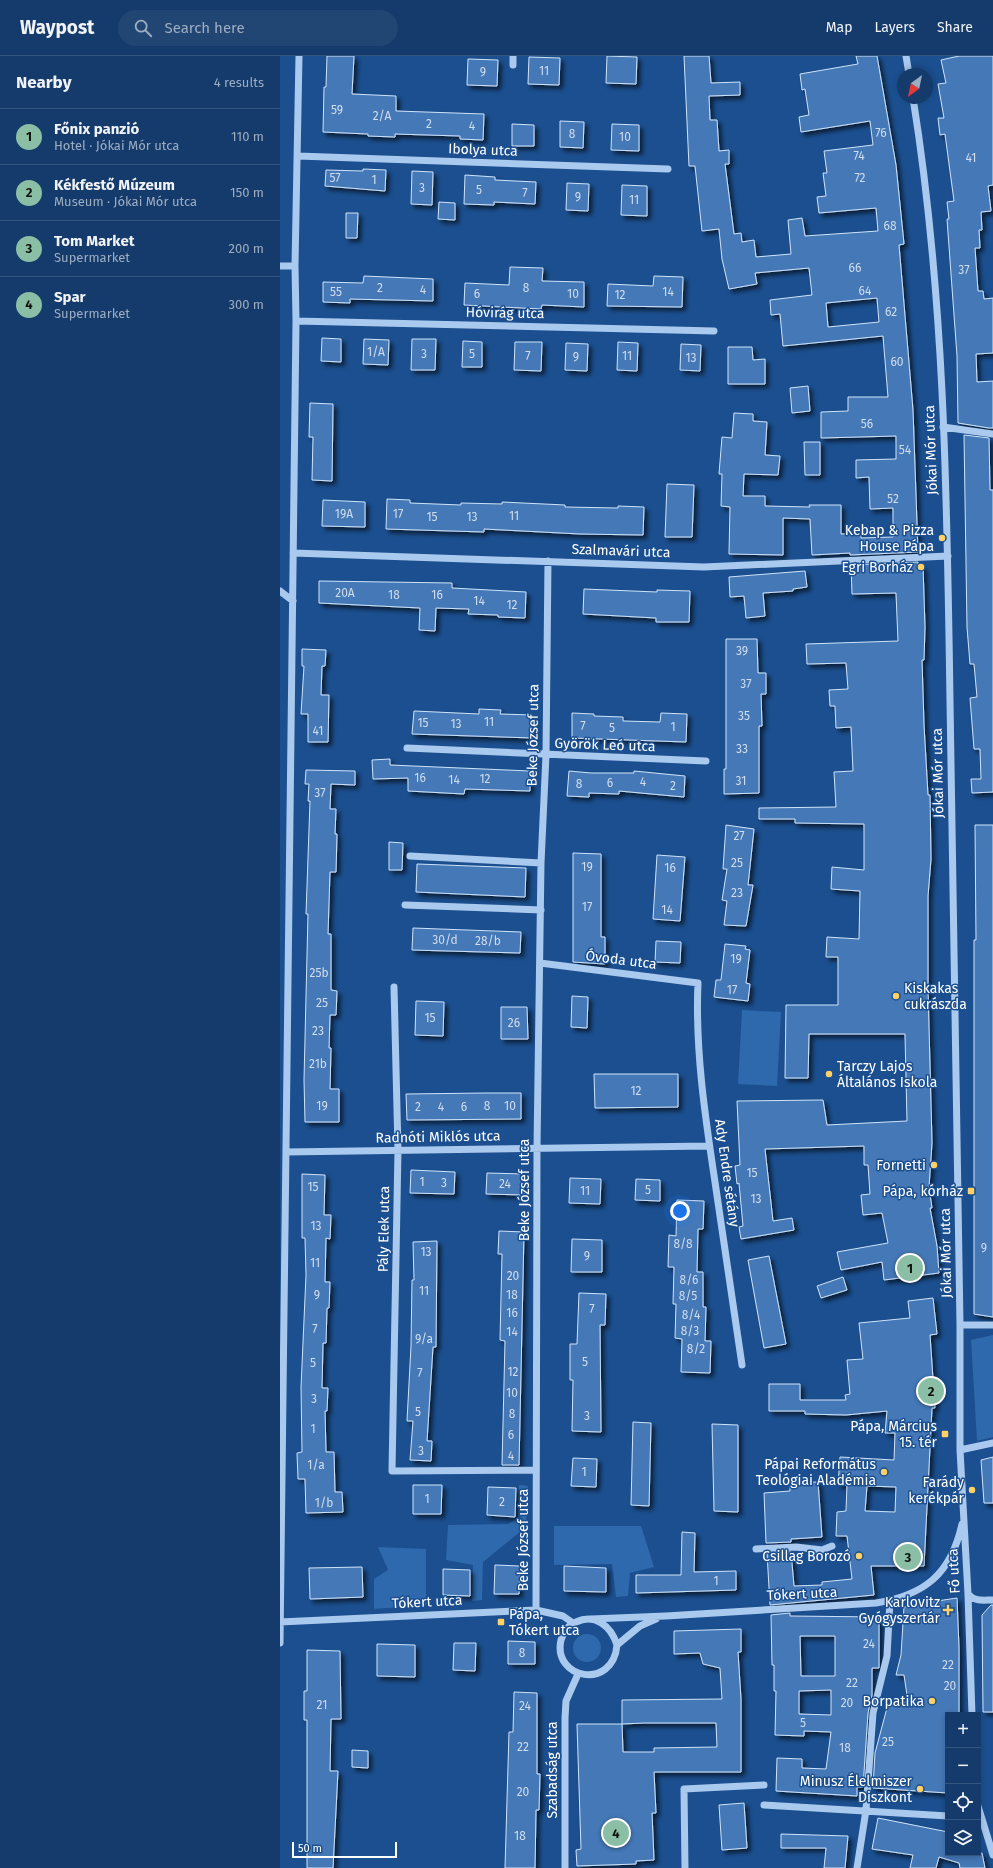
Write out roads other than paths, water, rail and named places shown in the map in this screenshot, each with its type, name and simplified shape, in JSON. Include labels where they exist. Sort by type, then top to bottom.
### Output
[{"type":"street","points":[[280,1642],[286,1152],[284,1066],[293,553],[296,321],[295,266],[300,56]]},
{"type":"street","points":[[513,56],[513,65]]},
{"type":"street","points":[[906,56],[908,68]]},
{"type":"street","name":"Jókai Mór utca","points":[[914,104],[925,172],[934,255],[948,556],[960,1325],[960,1450]]},
{"type":"street","name":"Ibolya utca","points":[[298,156],[668,169]]},
{"type":"street","points":[[280,266],[295,266]]},
{"type":"street","name":"Hóvirág utca","points":[[296,321],[714,331]]},
{"type":"street","points":[[943,427],[993,434]]},
{"type":"street","name":"Szalmavári utca","points":[[293,553],[704,567],[948,556]]},
{"type":"street","name":"Beke József utca","points":[[536,1610],[541,863],[546,755],[548,561]]},
{"type":"street","points":[[280,591],[292,601]]},
{"type":"street","name":"Györök Leó utca","points":[[407,748],[706,761]]},
{"type":"street","points":[[410,856],[541,863]]},
{"type":"street","points":[[405,905],[541,910]]},
{"type":"street","name":"Óvoda utca","points":[[540,963],[698,983]]},
{"type":"street","name":"Ady Endre sétány","points":[[698,983],[698,1045],[709,1146],[742,1365]]},
{"type":"street","name":"Pály Elek utca","points":[[392,1471],[398,1150],[394,986]]},
{"type":"street","name":"Radnóti Miklós utca","points":[[286,1152],[709,1146]]},
{"type":"street","points":[[960,1325],[993,1325]]},
{"type":"street","points":[[960,1450],[993,1443]]},
{"type":"street","name":"Fő utca","points":[[960,1450],[968,1594],[972,1712]]},
{"type":"street","name":"Beke József utca","points":[[392,1471],[536,1470]]},
{"type":"street","name":"Tókert utca","points":[[280,1622],[536,1610],[563,1616],[573,1623],[582,1619],[666,1616],[890,1600],[915,1592],[932,1581],[946,1566],[956,1545],[964,1514]]},
{"type":"street","points":[[756,1549],[796,1547],[822,1550],[832,1546]]},
{"type":"street","points":[[968,1594],[972,1598],[979,1600],[993,1600]]},
{"type":"street","points":[[857,1868],[866,1810],[874,1713],[887,1656],[890,1600]]},
{"type":"street","name":"Tókert utca","points":[[617,1645],[640,1626],[666,1616]]},
{"type":"street","points":[[573,1623],[566,1629],[560,1645],[564,1662],[578,1674],[587,1676],[597,1674],[605,1670],[612,1663],[616,1654],[617,1645],[614,1635],[608,1627],[600,1621],[591,1619]]},
{"type":"street","name":"Szabadság utca","points":[[565,1868],[566,1701],[578,1674]]},
{"type":"street","points":[[685,1868],[684,1789],[764,1785]]},
{"type":"street","points":[[764,1805],[945,1816]]},
{"type":"street","points":[[981,1814],[991,1839],[993,1854]]},
{"type":"place","name":"Kebap & Pizza House Pápa","points":[[942,538]]},
{"type":"place","name":"Egri Borház","points":[[921,567]]},
{"type":"place","name":"Kiskakas cukrászda","points":[[896,996]]},
{"type":"place","name":"Tarczy Lajos Általános Iskola","points":[[829,1074]]},
{"type":"place","name":"Fornetti","points":[[934,1165]]},
{"type":"place","name":"Pápa, kórház","points":[[971,1191]]},
{"type":"place","name":"Főnix panzió","points":[[910,1268]]},
{"type":"place","name":"Kékfestő Múzeum","points":[[931,1391]]},
{"type":"place","name":"Pápa, Március 15. tér","points":[[945,1434]]},
{"type":"place","name":"Pápai Református Teológiai Aladémia","points":[[884,1472]]},
{"type":"place","name":"Farády kerékpár","points":[[972,1490]]},
{"type":"place","name":"Csillag Borozó","points":[[859,1556]]},
{"type":"place","name":"Tom Market","points":[[908,1557]]},
{"type":"place","name":"Karlovitz Gyógyszertár","points":[[948,1610]]},
{"type":"place","name":"Pápa, Tókert utca","points":[[501,1622]]},
{"type":"place","name":"Borpatika","points":[[932,1701]]},
{"type":"place","name":"Minusz Élelmiszer Diszkont","points":[[920,1789]]},
{"type":"place","name":"Spar","points":[[616,1833]]}]
